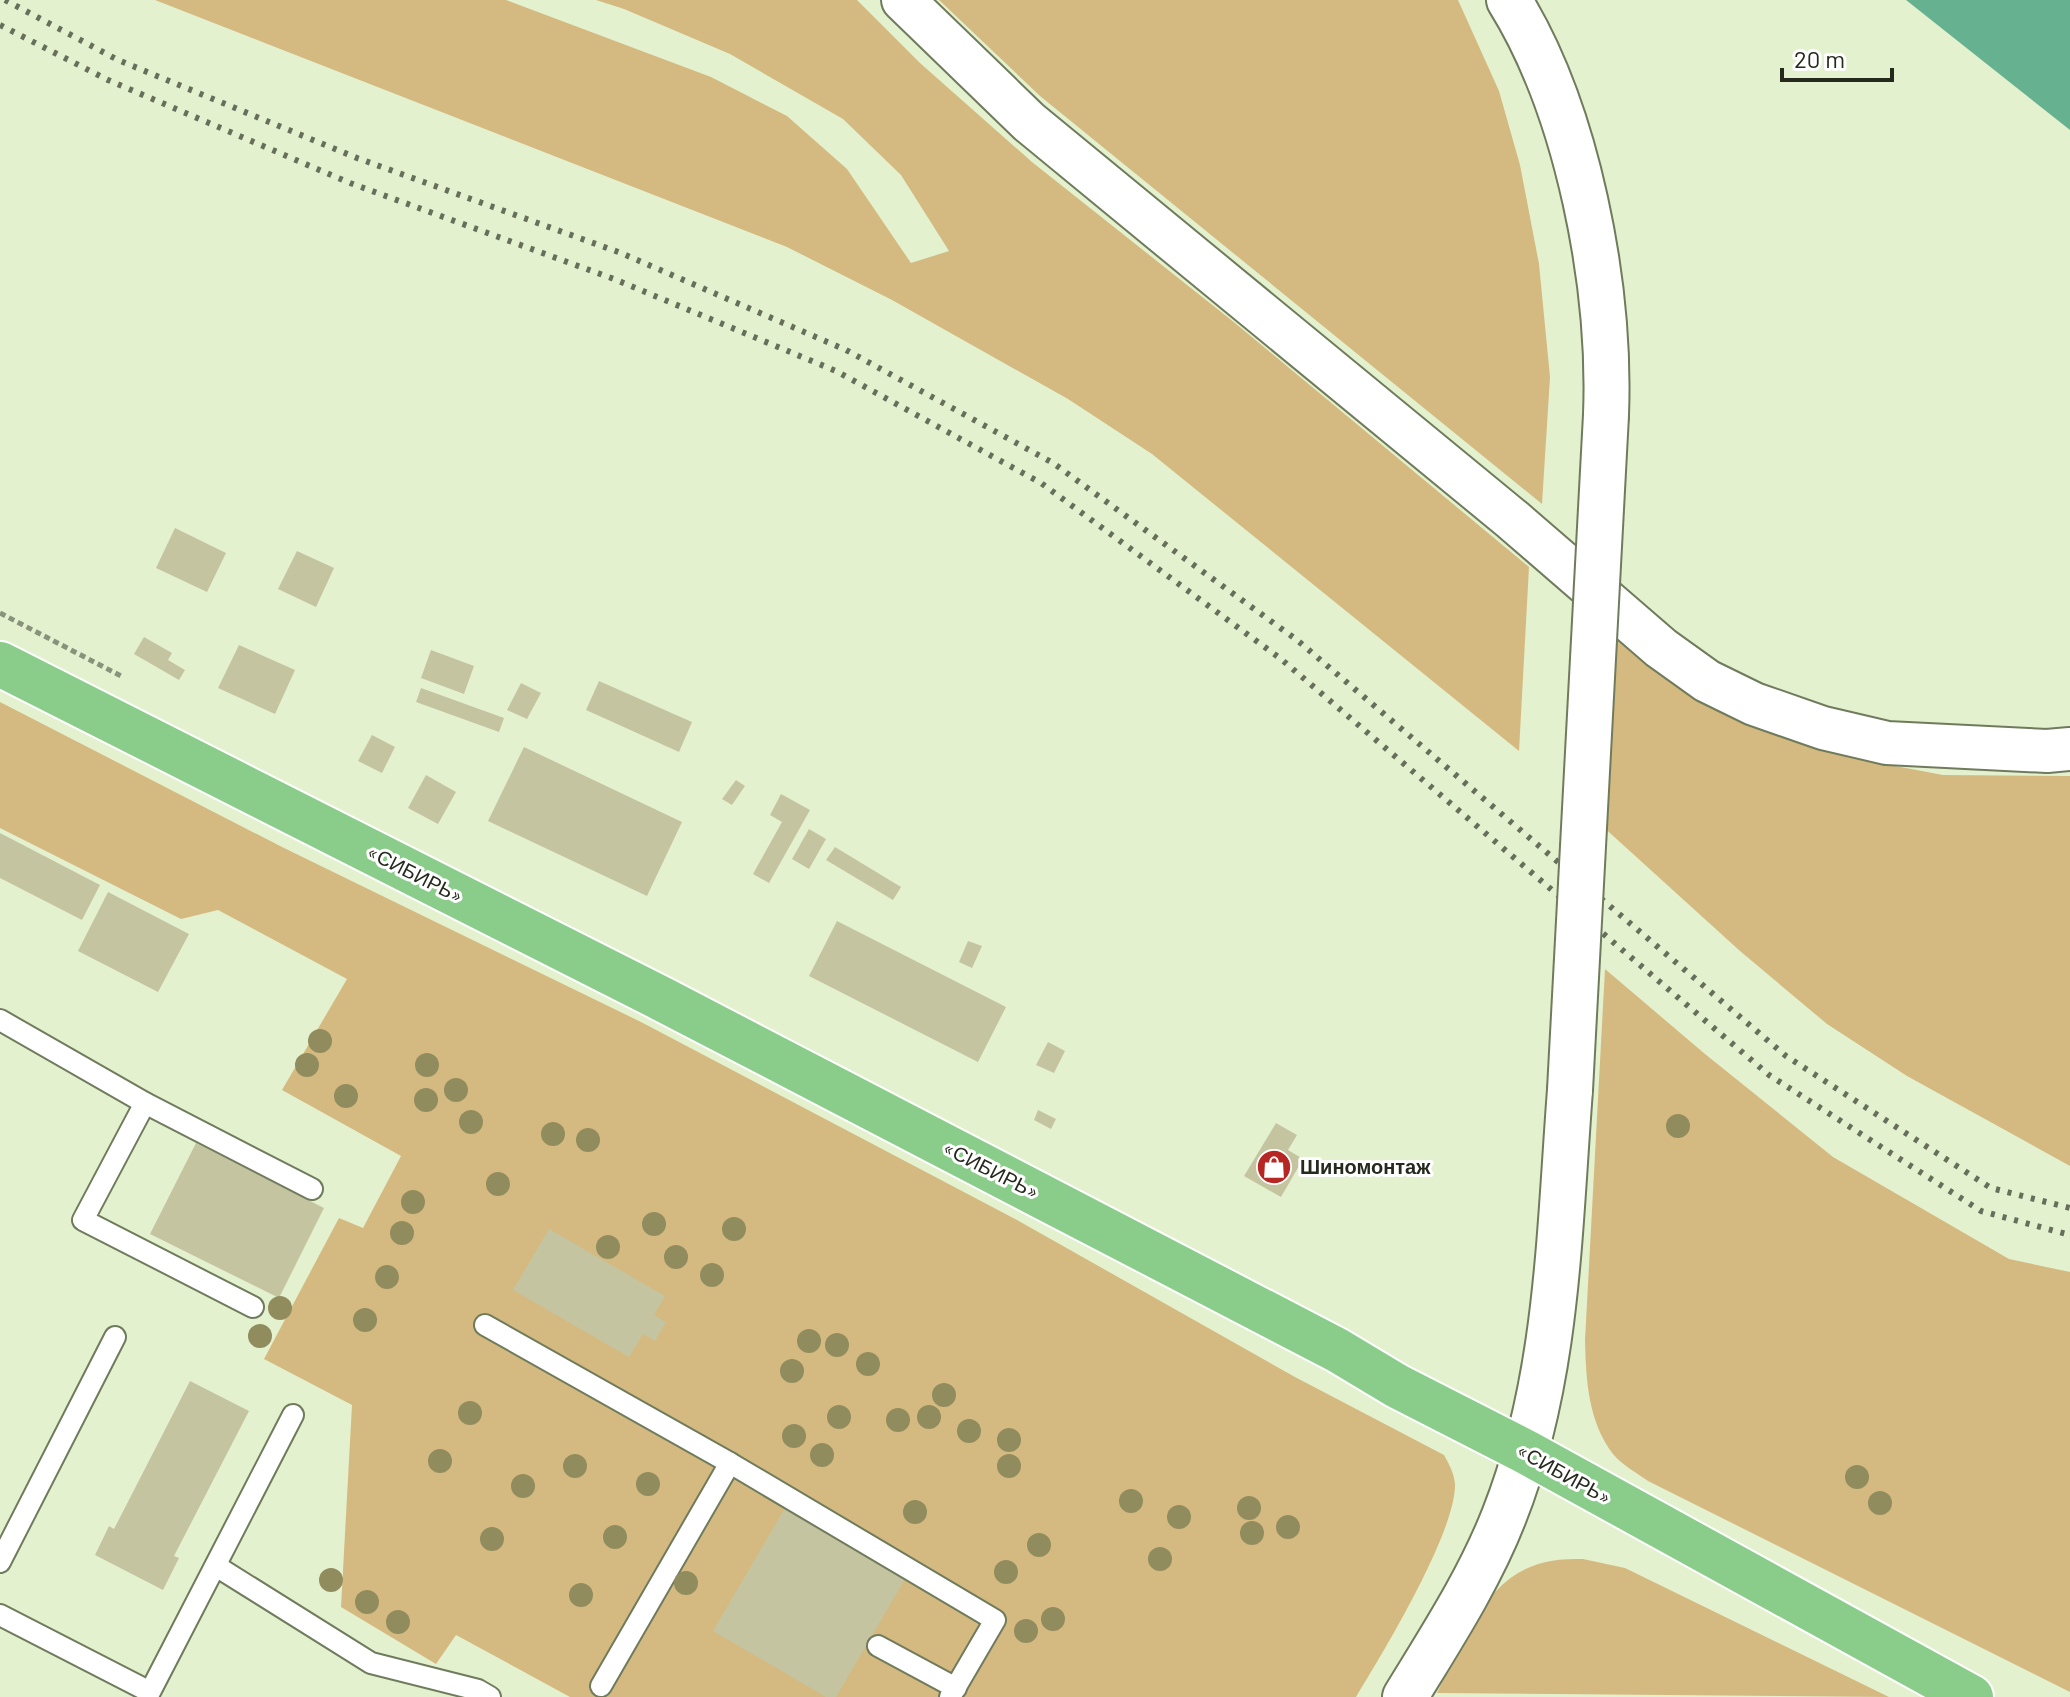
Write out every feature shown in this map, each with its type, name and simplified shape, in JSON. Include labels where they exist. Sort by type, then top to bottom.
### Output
[{"type":"highway","name":"«СИБИРЬ»","points":[[0,664],[676,1007],[1337,1350],[1397,1386],[1526,1452],[1971,1697]]},
{"type":"street","points":[[903,0],[1029,122],[1513,520],[1661,648],[1707,681],[1754,704],[1823,728],[1887,743],[2047,751],[2070,749]]},
{"type":"street","points":[[1405,1697],[1489,1552],[1526,1452],[1547,1359],[1570,1090],[1608,372],[1593,231],[1564,121],[1524,25],[1509,0]]},
{"type":"lane","points":[[0,1020],[145,1103],[312,1189]]},
{"type":"lane","points":[[145,1103],[83,1220],[253,1307]]},
{"type":"lane","points":[[485,1325],[730,1463],[995,1620],[953,1692],[878,1646]]},
{"type":"lane","points":[[0,1562],[115,1337]]},
{"type":"lane","points":[[0,1615],[150,1692],[293,1415]]},
{"type":"lane","points":[[601,1686],[730,1463]]},
{"type":"lane","points":[[216,1566],[371,1663],[478,1690],[490,1697]]},
{"type":"shaded area","points":[[155,0],[506,0],[711,77],[787,116],[847,169],[911,263],[949,251],[901,175],[843,119],[730,54],[596,0],[857,0],[920,63],[1032,162],[1235,323],[1529,567],[1519,751],[1152,454],[1068,399],[892,300],[787,247]]},
{"type":"shaded area","points":[[939,0],[1458,0],[1499,91],[1520,165],[1539,264],[1550,377],[1542,504],[1040,96]]},
{"type":"shaded area","points":[[1906,0],[2070,0],[2070,130]]},
{"type":"shaded area","points":[[1611,633],[1673,680],[1747,725],[1848,757],[1943,775],[2070,776],[2070,1166],[1907,1076],[1827,1024],[1740,951],[1600,824]]},
{"type":"shaded area","points":[[0,702],[282,847],[641,1022],[1017,1220],[1295,1377],[1444,1455],[1455,1484],[1444,1531],[1416,1592],[1356,1697],[570,1697],[456,1635],[436,1664],[341,1607],[352,1405],[264,1359],[339,1218],[363,1228],[401,1156],[282,1090],[347,979],[218,910],[181,919],[0,828]]},
{"type":"shaded area","points":[[1605,969],[1833,1157],[2009,1259],[2070,1272],[2070,1692],[1648,1481],[1613,1454],[1593,1414],[1585,1340]]},
{"type":"shaded area","points":[[1563,1559],[1583,1559],[1625,1568],[1889,1697],[1437,1693],[1468,1631],[1493,1594],[1529,1568]]},
{"type":"building","points":[[175,528],[226,553],[207,592],[156,568]]},
{"type":"building","points":[[297,551],[334,568],[316,607],[278,589]]},
{"type":"building","points":[[144,637],[172,653],[168,660],[185,670],[179,680],[134,654]]},
{"type":"building","points":[[239,645],[295,670],[275,714],[218,688]]},
{"type":"building","points":[[431,650],[474,666],[464,694],[421,678]]},
{"type":"building","points":[[599,681],[692,722],[679,752],[586,710]]},
{"type":"building","points":[[521,683],[541,693],[527,719],[507,710]]},
{"type":"building","points":[[421,688],[504,718],[499,732],[416,702]]},
{"type":"building","points":[[372,735],[395,747],[382,773],[358,761]]},
{"type":"building","points":[[524,747],[682,822],[647,896],[488,821]]},
{"type":"building","points":[[426,775],[456,792],[438,824],[408,808]]},
{"type":"building","points":[[736,780],[745,786],[732,805],[722,799]]},
{"type":"building","points":[[781,794],[810,810],[769,883],[753,874],[782,822],[770,815]]},
{"type":"building","points":[[809,829],[826,839],[809,869],[792,859]]},
{"type":"building","points":[[0,833],[100,885],[82,920],[0,878]]},
{"type":"building","points":[[835,847],[901,887],[893,900],[826,860]]},
{"type":"building","points":[[108,892],[189,934],[158,992],[78,951]]},
{"type":"building","points":[[837,921],[1006,1007],[978,1062],[809,976]]},
{"type":"building","points":[[968,941],[982,946],[972,968],[959,962]]},
{"type":"building","points":[[1048,1042],[1065,1051],[1054,1073],[1036,1065]]},
{"type":"building","points":[[1038,1110],[1056,1119],[1051,1129],[1034,1120]]},
{"type":"building","name":"Шиномонтаж","points":[[1276,1123],[1297,1135],[1288,1150],[1303,1159],[1281,1197],[1244,1176]]},
{"type":"building","points":[[196,1143],[324,1208],[279,1298],[150,1234]]},
{"type":"building","points":[[549,1229],[665,1296],[654,1315],[666,1322],[655,1341],[643,1334],[629,1357],[513,1290]]},
{"type":"building","points":[[190,1381],[249,1411],[174,1556],[179,1558],[163,1590],[95,1555],[109,1526],[114,1529]]},
{"type":"building","points":[[785,1508],[905,1579],[836,1697],[826,1697],[713,1631]]},
{"type":"railway","points":[[5,0],[118,60],[357,158],[621,253],[846,350],[1053,463],[1297,640],[1786,1056],[1991,1188],[2070,1208]]},
{"type":"railway","points":[[0,25],[108,80],[350,183],[614,279],[836,371],[1041,483],[1281,659],[1769,1075],[1981,1211],[2070,1235]]},
{"type":"place","name":"Шиномонтаж","points":[[1274,1167]]}]
